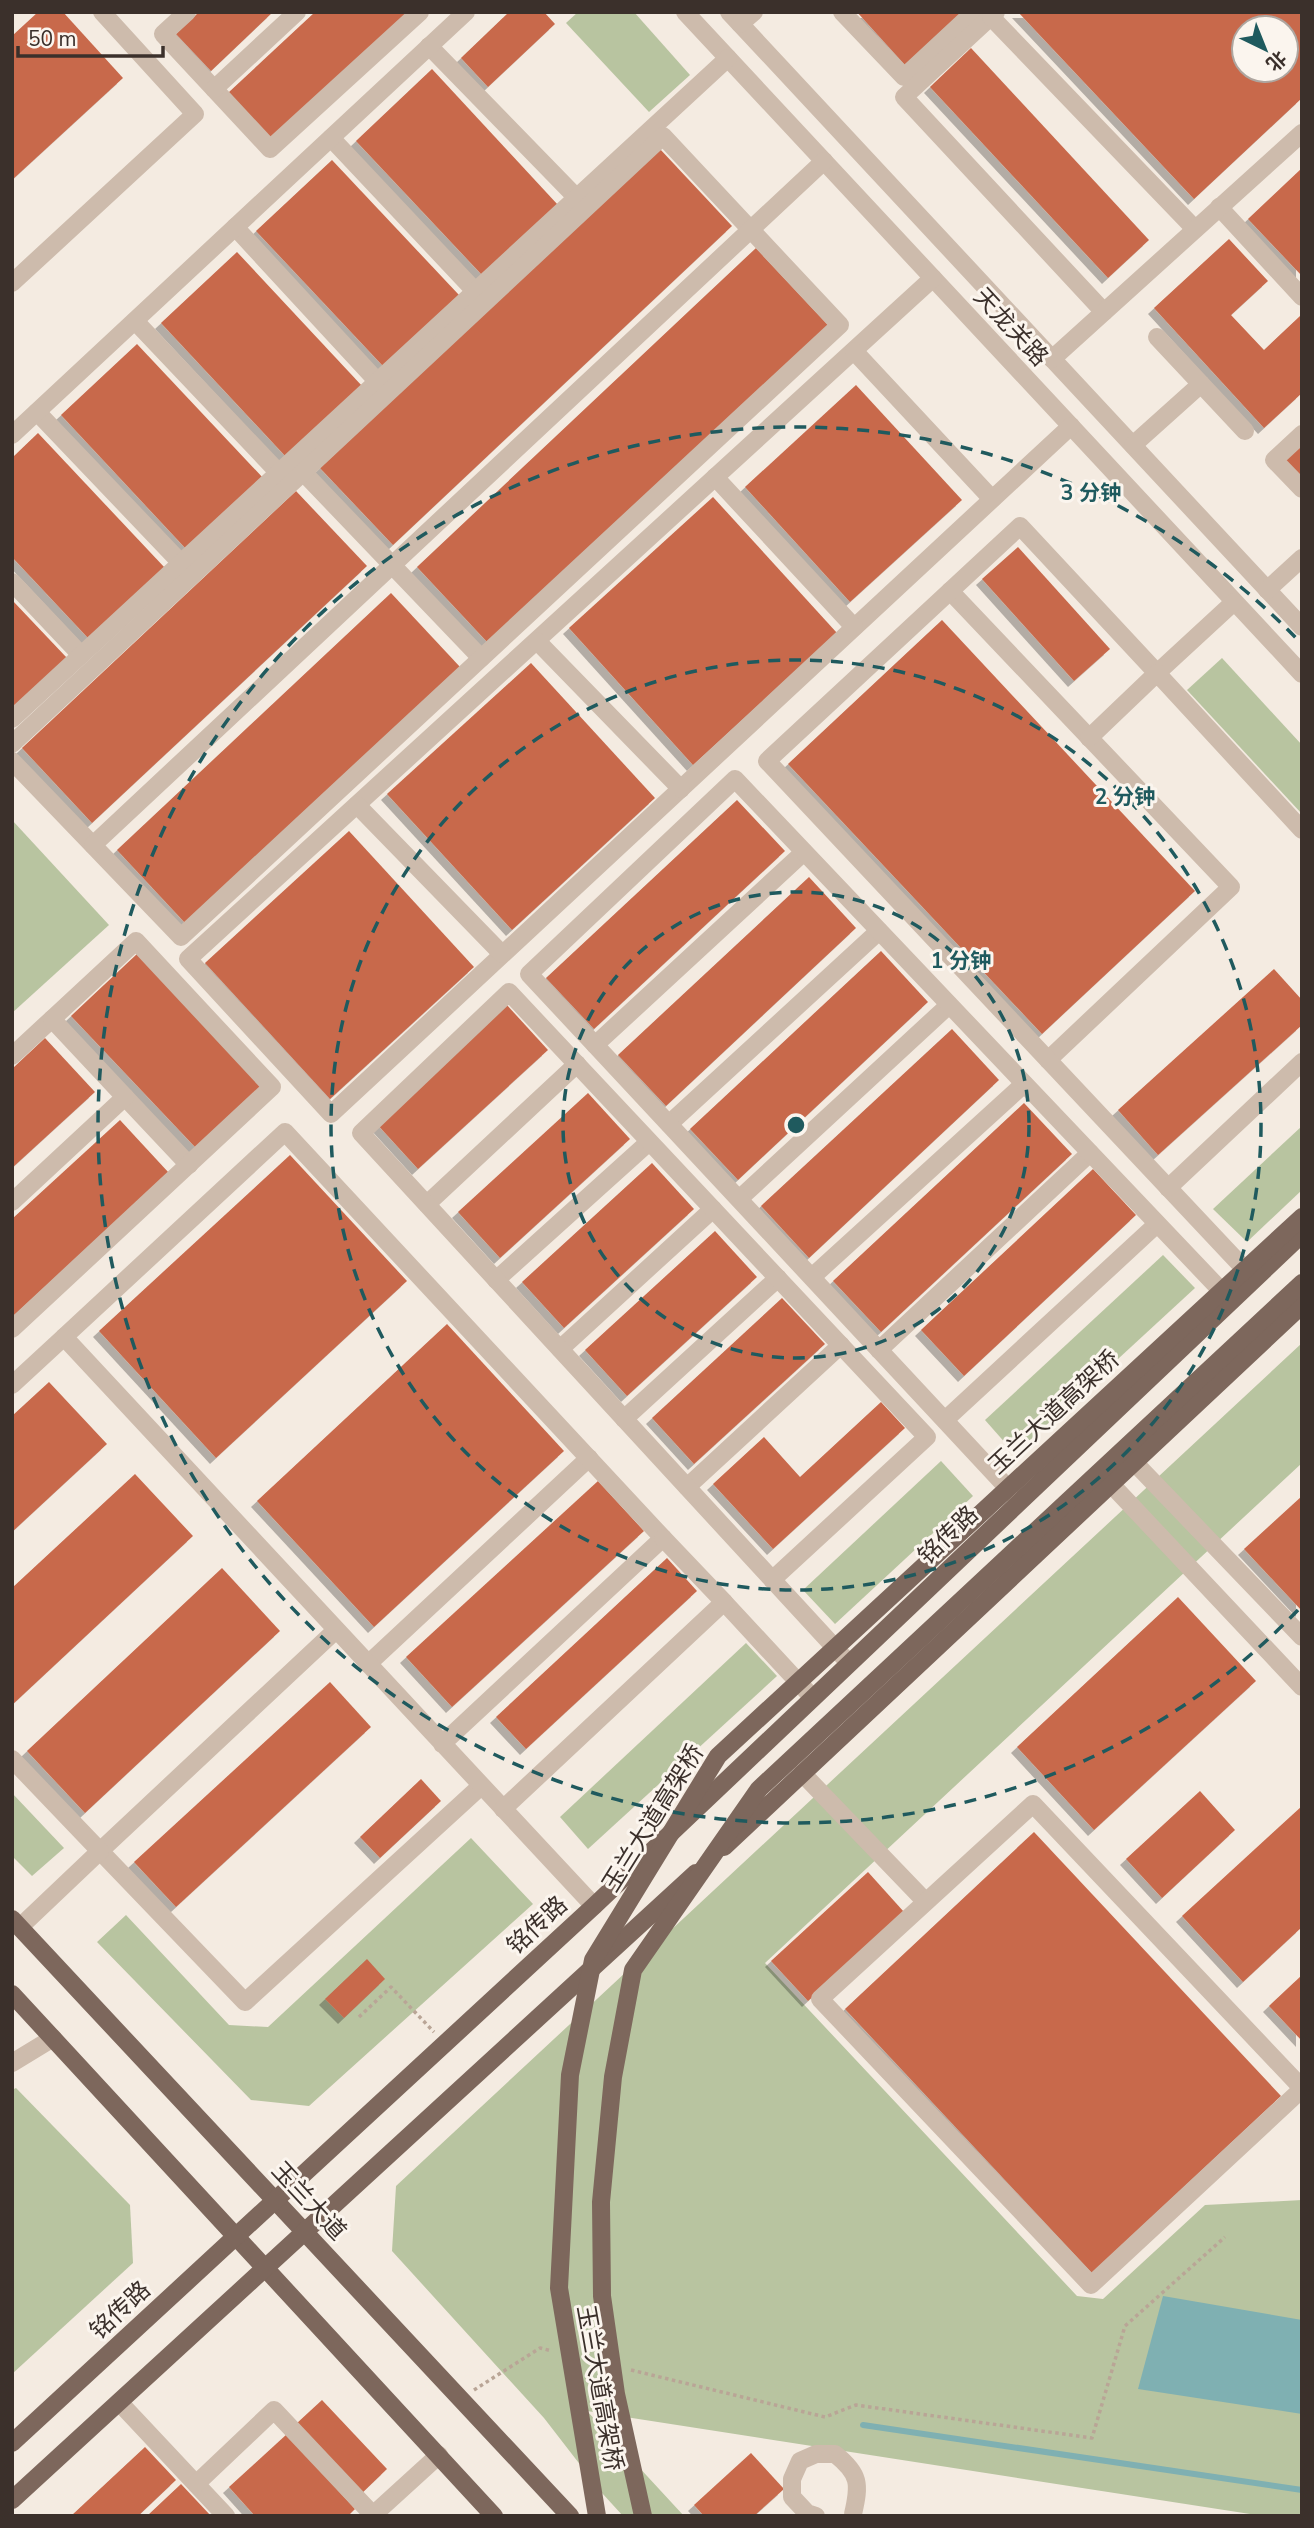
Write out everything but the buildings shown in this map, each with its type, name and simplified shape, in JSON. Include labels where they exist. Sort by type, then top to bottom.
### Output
[{"type":"main road","name":"玉兰大道高架桥","points":[[597,2516],[559,2288],[570,2075],[593,1960],[718,1756],[1302,1217]]},
{"type":"main road","name":"铭传路","points":[[12,2443],[594,1906],[1302,1234]]},
{"type":"main road","name":"玉兰大道高架桥","points":[[643,2516],[616,2394],[602,2296],[601,2202],[613,2077],[633,1970],[759,1789],[1302,1283]]},
{"type":"main road","points":[[12,2500],[802,1773],[1302,1305]]},
{"type":"main road","name":"玉兰大道","points":[[16,1923],[570,2516]]},
{"type":"main road","points":[[12,1994],[494,2516]]},
{"type":"street","points":[[12,283],[195,114],[102,12]]},
{"type":"street","points":[[187,12],[163,34],[270,149],[420,12]]},
{"type":"street","points":[[214,89],[298,12]]},
{"type":"street","points":[[12,435],[466,12]]},
{"type":"street","name":"天龙关路","points":[[685,12],[1302,674]]},
{"type":"street","points":[[842,12],[904,77],[987,14]]},
{"type":"street","points":[[987,14],[1195,229]]},
{"type":"street","points":[[987,14],[904,97],[1104,312]]},
{"type":"street","name":"天龙关路","points":[[741,16],[1052,359],[1302,627]]},
{"type":"street","points":[[429,46],[577,198]]},
{"type":"street","points":[[12,719],[728,58]]},
{"type":"street","points":[[1052,359],[1302,132]]},
{"type":"street","points":[[12,744],[663,136],[839,325],[181,937],[12,761]]},
{"type":"street","points":[[331,138],[475,291]]},
{"type":"street","points":[[93,845],[824,161]]},
{"type":"street","points":[[1219,207],[1302,297]]},
{"type":"street","points":[[235,227],[377,381]]},
{"type":"street","points":[[933,278],[188,959],[331,1114],[1071,426]]},
{"type":"street","points":[[135,321],[279,472]]},
{"type":"street","points":[[1157,337],[1245,431]]},
{"type":"street","points":[[854,351],[992,499]]},
{"type":"street","points":[[1132,446],[1201,383]]},
{"type":"street","points":[[37,412],[181,563]]},
{"type":"street","points":[[1302,434],[1274,460],[1302,489]]},
{"type":"street","points":[[303,472],[481,658]]},
{"type":"street","points":[[715,477],[854,627]]},
{"type":"street","points":[[1254,1279],[766,761],[1020,526],[1302,830]]},
{"type":"street","points":[[1267,590],[1302,558]]},
{"type":"street","points":[[12,582],[81,655]]},
{"type":"street","points":[[950,591],[1231,887],[1048,1060]]},
{"type":"street","points":[[1089,738],[1234,602]]},
{"type":"street","points":[[537,641],[681,789]]},
{"type":"street","points":[[1020,1501],[529,974],[735,779],[1231,1301]]},
{"type":"street","points":[[356,806],[502,954]]},
{"type":"street","points":[[595,1045],[804,852]]},
{"type":"street","points":[[669,1124],[879,930]]},
{"type":"street","points":[[12,1056],[136,941],[272,1087],[12,1329]]},
{"type":"street","points":[[772,1580],[927,1437],[509,992],[360,1133],[560,1349],[772,1580],[849,1663]]},
{"type":"street","points":[[739,1199],[950,1005]]},
{"type":"street","points":[[52,1019],[189,1165]]},
{"type":"street","points":[[1168,1188],[1302,1062]]},
{"type":"street","points":[[426,1204],[577,1064]]},
{"type":"street","points":[[812,1278],[1024,1084]]},
{"type":"street","points":[[12,1202],[125,1097]]},
{"type":"street","points":[[12,1385],[285,1132],[813,1698]]},
{"type":"street","points":[[496,1280],[649,1142]]},
{"type":"street","points":[[879,1350],[1090,1153]]},
{"type":"street","points":[[560,1349],[713,1209]]},
{"type":"street","points":[[944,1420],[1157,1224]]},
{"type":"street","points":[[624,1419],[778,1278]]},
{"type":"street","points":[[64,1337],[594,1906]]},
{"type":"street","points":[[687,1487],[841,1345]]},
{"type":"street","points":[[368,1664],[589,1458]]},
{"type":"street","points":[[1133,1461],[1302,1637]]},
{"type":"street","points":[[1110,1483],[1302,1688]]},
{"type":"street","points":[[442,1744],[663,1538]]},
{"type":"street","points":[[503,1809],[724,1602]]},
{"type":"street","points":[[16,1923],[100,1852],[336,1630]]},
{"type":"street","points":[[12,1759],[245,2002],[481,1786]]},
{"type":"street","points":[[802,1773],[925,1901]]},
{"type":"street","points":[[1033,1804],[1302,2088],[1091,2285],[820,1999],[925,1901],[1033,1804]]},
{"type":"street","points":[[12,2063],[53,2038]]},
{"type":"street","points":[[119,2402],[226,2516]]},
{"type":"street","points":[[196,2484],[274,2410],[373,2516],[439,2455]]},
{"type":"street","points":[[816,2516],[807,2513],[792,2497],[792,2479],[800,2461],[816,2454],[835,2454],[851,2467],[859,2489],[850,2515]]},
{"type":"path","points":[[359,2017],[391,1987],[445,2043]]},
{"type":"path","points":[[621,2368],[825,2417],[856,2405],[1092,2438],[1125,2326],[1225,2237]]},
{"type":"path","points":[[460,2398],[540,2348],[554,2351]]},
{"type":"green space","points":[[578,12],[634,12],[690,75],[649,112],[566,23]]},
{"type":"green space","points":[[1222,658],[1302,745],[1302,814],[1187,690]]},
{"type":"green space","points":[[12,820],[109,925],[12,1013]]},
{"type":"green space","points":[[1302,1126],[1302,1190],[1247,1242],[1213,1209]]},
{"type":"green space","points":[[1163,1255],[1195,1288],[1015,1454],[985,1420]]},
{"type":"green space","points":[[1302,1343],[1302,1463],[765,1963],[1077,2296],[1103,2299],[1205,2205],[1302,2200],[1302,2516],[1263,2516],[587,2411],[684,2516],[623,2516],[544,2418],[392,2251],[396,2186]]},
{"type":"green space","points":[[941,1461],[973,1496],[835,1624],[803,1590]]},
{"type":"green space","points":[[746,1643],[777,1676],[588,1849],[560,1817]]},
{"type":"green space","points":[[12,1793],[64,1848],[32,1876],[12,1856]]},
{"type":"green space","points":[[471,1838],[533,1904],[309,2106],[251,2100],[97,1942],[126,1915],[229,2025],[268,2027]]},
{"type":"green space","points":[[16,2088],[130,2205],[133,2263],[12,2374],[12,2090]]},
{"type":"water","points":[[1163,2296],[1302,2320],[1302,2414],[1138,2389]]},
{"type":"waterway","points":[[863,2425],[1302,2490]]}]
